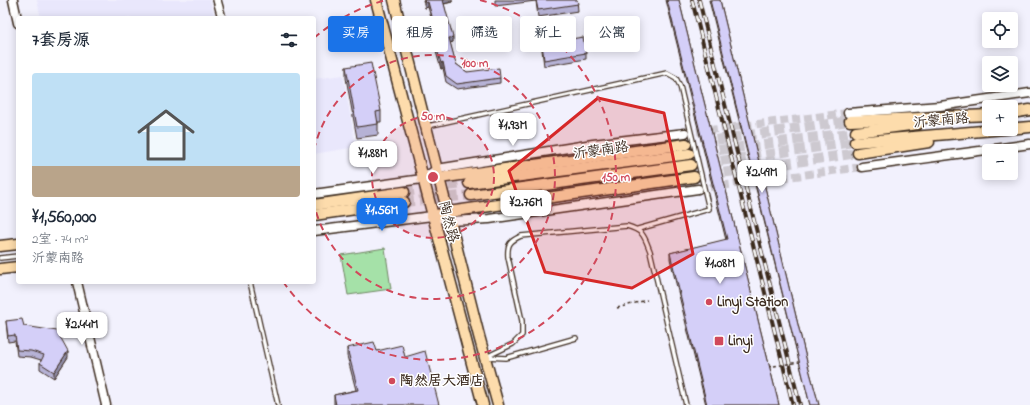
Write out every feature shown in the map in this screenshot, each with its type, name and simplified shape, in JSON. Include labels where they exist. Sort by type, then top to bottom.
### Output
[{"type":"main road","name":"陶然路","points":[[376,0],[483,405]]},
{"type":"main road","name":"陶然路","points":[[394,0],[498,405]]},
{"type":"main road","points":[[1018,112],[1030,110]]},
{"type":"main road","points":[[849,117],[982,115]]},
{"type":"main road","name":"沂蒙南路","points":[[982,116],[856,137],[982,131]]},
{"type":"main road","name":"沂蒙南路","points":[[1018,128],[1030,127]]},
{"type":"main road","points":[[858,153],[982,133]]},
{"type":"main road","name":"沂蒙南路","points":[[438,174],[687,149],[469,183]]},
{"type":"main road","name":"沂蒙南路","points":[[471,195],[691,165]]},
{"type":"main road","points":[[422,178],[438,174]]},
{"type":"main road","points":[[432,216],[449,216],[694,177]]},
{"type":"main road","points":[[316,205],[404,197],[316,215]]},
{"type":"main road","points":[[0,246],[16,244]]},
{"type":"main road","points":[[0,269],[16,267]]},
{"type":"street","points":[[13,0],[16,16]]},
{"type":"street","points":[[217,0],[221,16]]},
{"type":"street","points":[[849,117],[1030,93]]},
{"type":"street","points":[[438,174],[593,144],[685,133]]},
{"type":"street","points":[[862,167],[1030,144]]},
{"type":"street","points":[[316,194],[422,178]]},
{"type":"street","points":[[449,216],[488,219],[698,189]]},
{"type":"street","points":[[316,231],[432,216]]},
{"type":"street","points":[[77,284],[106,405]]},
{"type":"lane","points":[[427,126],[667,73],[676,78],[680,86],[709,209],[638,229]]},
{"type":"lane","points":[[485,357],[513,344],[522,335],[522,320],[508,257],[507,247],[511,241],[521,236],[627,226],[638,229],[644,235],[650,251],[686,405]]},
{"type":"lane","points":[[0,258],[16,256]]},
{"type":"lane","points":[[250,284],[278,405]]},
{"type":"lane","points":[[485,357],[506,358],[576,338]]},
{"type":"path","points":[[617,308],[647,300]]},
{"type":"path","points":[[763,368],[806,360]]},
{"type":"highlighted area","points":[[598,98],[664,113],[693,254],[632,288],[545,272],[509,171]]},
{"type":"shaded area","points":[[37,0],[210,0],[214,16],[41,16]]},
{"type":"shaded area","points":[[343,75],[356,147],[316,154],[316,79]]},
{"type":"green space","points":[[385,248],[391,289],[348,295],[341,255]]},
{"type":"building","points":[[424,0],[443,0],[447,16],[432,16],[428,2],[425,3]]},
{"type":"building","points":[[536,0],[577,0],[578,4],[538,10]]},
{"type":"building","points":[[667,0],[679,0],[779,405],[707,405],[670,253],[727,239]]},
{"type":"building","points":[[710,0],[720,0],[806,358],[819,405],[810,405]]},
{"type":"building","points":[[448,18],[453,37],[449,38],[456,64],[467,72],[499,68],[500,78],[457,84],[446,76],[443,62],[441,63],[438,52],[448,52]]},
{"type":"building","points":[[583,37],[584,52],[586,53],[544,60],[543,52],[576,52],[576,38]]},
{"type":"building","points":[[371,63],[381,111],[376,112],[378,124],[357,127],[346,67]]},
{"type":"building","points":[[22,319],[24,326],[57,331],[68,351],[54,372],[40,363],[44,355],[31,351],[17,350],[15,335],[8,336],[6,321]]},
{"type":"building","name":"陶然居大酒店","points":[[374,342],[377,351],[402,345],[405,357],[425,351],[439,405],[336,405],[334,395],[358,390],[347,348]]},
{"type":"tunnel","points":[[685,133],[848,113]]},
{"type":"tunnel","points":[[686,144],[850,121]]},
{"type":"tunnel","points":[[689,154],[856,132]]},
{"type":"tunnel","points":[[691,165],[855,142]]},
{"type":"tunnel","points":[[694,177],[858,153]]},
{"type":"tunnel","points":[[698,189],[862,167]]},
{"type":"tunnel","points":[[404,192],[469,183]]},
{"type":"tunnel","points":[[404,202],[471,195]]},
{"type":"railway","points":[[692,0],[793,405]]},
{"type":"railway","points":[[699,0],[800,405]]},
{"type":"place","name":"Linyi Station","points":[[709,302]]},
{"type":"place","name":"Linyi","points":[[719,341]]},
{"type":"place","name":"陶然居大酒店","points":[[392,381]]}]
